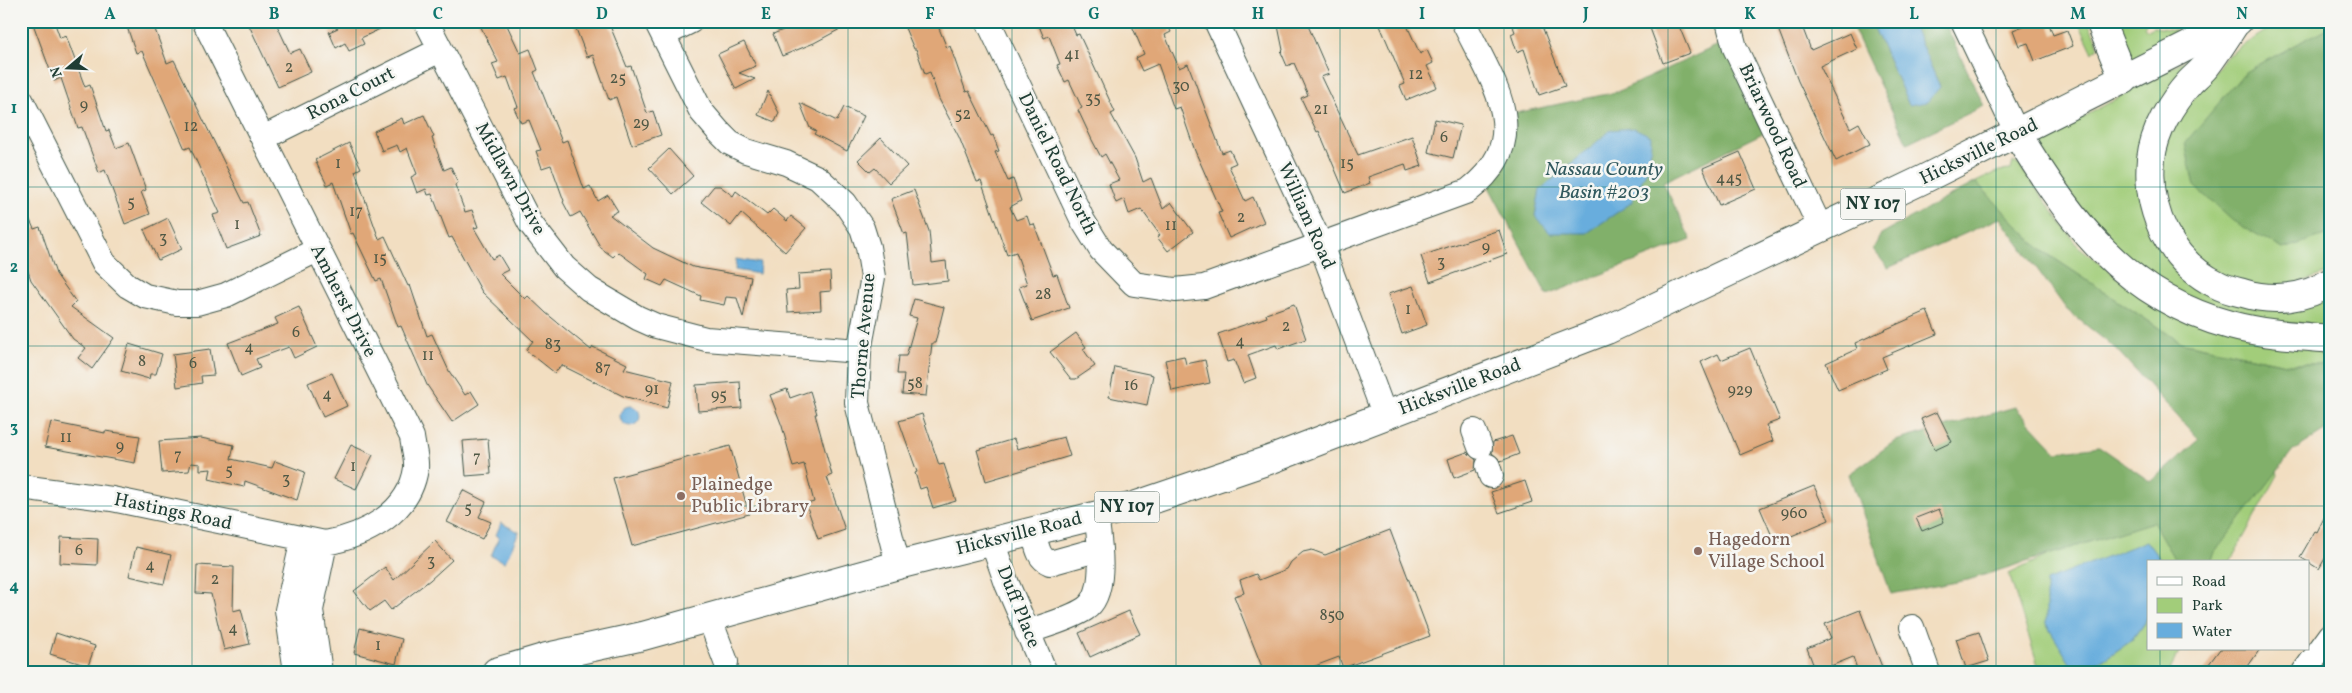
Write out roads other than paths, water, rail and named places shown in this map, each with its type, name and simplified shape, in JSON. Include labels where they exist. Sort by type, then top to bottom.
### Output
[{"type":"main road","points":[[2100,21],[2124,80]]},
{"type":"main road","points":[[2205,21],[2237,22]]},
{"type":"main road","name":"Hicksville Road","points":[[496,672],[547,657],[638,637],[898,565],[1134,506],[1272,459],[1607,330],[1821,229],[2124,80],[2237,22]]},
{"type":"main road","points":[[2237,22],[2205,67],[2189,83],[2168,110],[2157,134],[2151,158],[2150,189],[2161,229],[2178,254],[2193,270],[2218,286],[2255,297],[2275,298],[2296,297],[2331,282]]},
{"type":"main road","points":[[2017,133],[2042,174],[2089,238],[2112,261],[2143,285],[2180,307],[2229,325],[2276,335],[2331,339]]},
{"type":"main road","name":"Hicksville Road","points":[[570,672],[638,637]]},
{"type":"street","name":"Amherst Drive","points":[[204,21],[412,438],[416,466],[413,486],[403,503],[395,511],[350,538],[314,541]]},
{"type":"street","name":"Midlawn Drive","points":[[426,21],[530,223],[564,267],[589,289],[638,318],[656,326],[706,339],[772,346],[859,351]]},
{"type":"street","points":[[660,28],[691,21]]},
{"type":"street","name":"Daniel Road North","points":[[988,21],[1083,221],[1132,293],[1204,287],[1468,191],[1484,178],[1494,166],[1503,143],[1505,130],[1502,107],[1462,21]]},
{"type":"street","name":"William Road","points":[[1216,21],[1321,244],[1385,416]]},
{"type":"street","name":"Briarwood Road","points":[[1728,21],[1735,48],[1821,229]]},
{"type":"street","points":[[1962,21],[2017,133]]},
{"type":"street","name":"Thorne Avenue","points":[[660,28],[701,111],[718,131],[730,142],[746,151],[786,163],[818,178],[846,203],[862,228],[868,247],[873,277],[859,351],[857,403],[898,565]]},
{"type":"street","name":"Rona Court","points":[[263,138],[440,50]]},
{"type":"street","points":[[21,100],[104,263],[128,286],[145,296],[177,303],[197,303],[226,296],[317,250]]},
{"type":"street","name":"Hastings Road","points":[[21,487],[112,499],[314,541]]},
{"type":"street","points":[[1027,632],[1086,609],[1099,589],[1100,549],[1096,514]]},
{"type":"street","points":[[1033,531],[1040,556],[1043,560],[1050,563],[1100,549]]},
{"type":"street","points":[[296,672],[287,610],[314,541]]},
{"type":"street","points":[[314,541],[311,610],[320,672]]},
{"type":"street","name":"Duff Place","points":[[986,543],[1045,672]]},
{"type":"street","points":[[709,617],[726,662]]},
{"type":"street","points":[[1912,627],[1928,672]]},
{"type":"street","points":[[2304,672],[2331,635]]},
{"type":"water","points":[[1871,21],[1911,21],[1940,87],[1927,102],[1909,105]]},
{"type":"water","name":"Nassau County Basin #203","points":[[1634,128],[1651,136],[1650,164],[1631,203],[1587,233],[1550,233],[1535,216],[1540,190],[1611,130]]},
{"type":"water","points":[[736,259],[760,263],[759,274],[735,270]]},
{"type":"water","points":[[630,406],[637,409],[640,416],[637,423],[630,426],[623,423],[620,416],[623,409]]},
{"type":"water","points":[[501,523],[519,532],[505,562],[491,556],[499,537],[496,535]]},
{"type":"water","points":[[2146,541],[2160,560],[2147,560],[2147,618],[2131,641],[2103,660],[2073,668],[2046,624],[2046,581]]},
{"type":"place","name":"Plainedge Public Library","points":[[681,496]]},
{"type":"place","name":"Hagedorn Village School","points":[[1698,551]]}]
